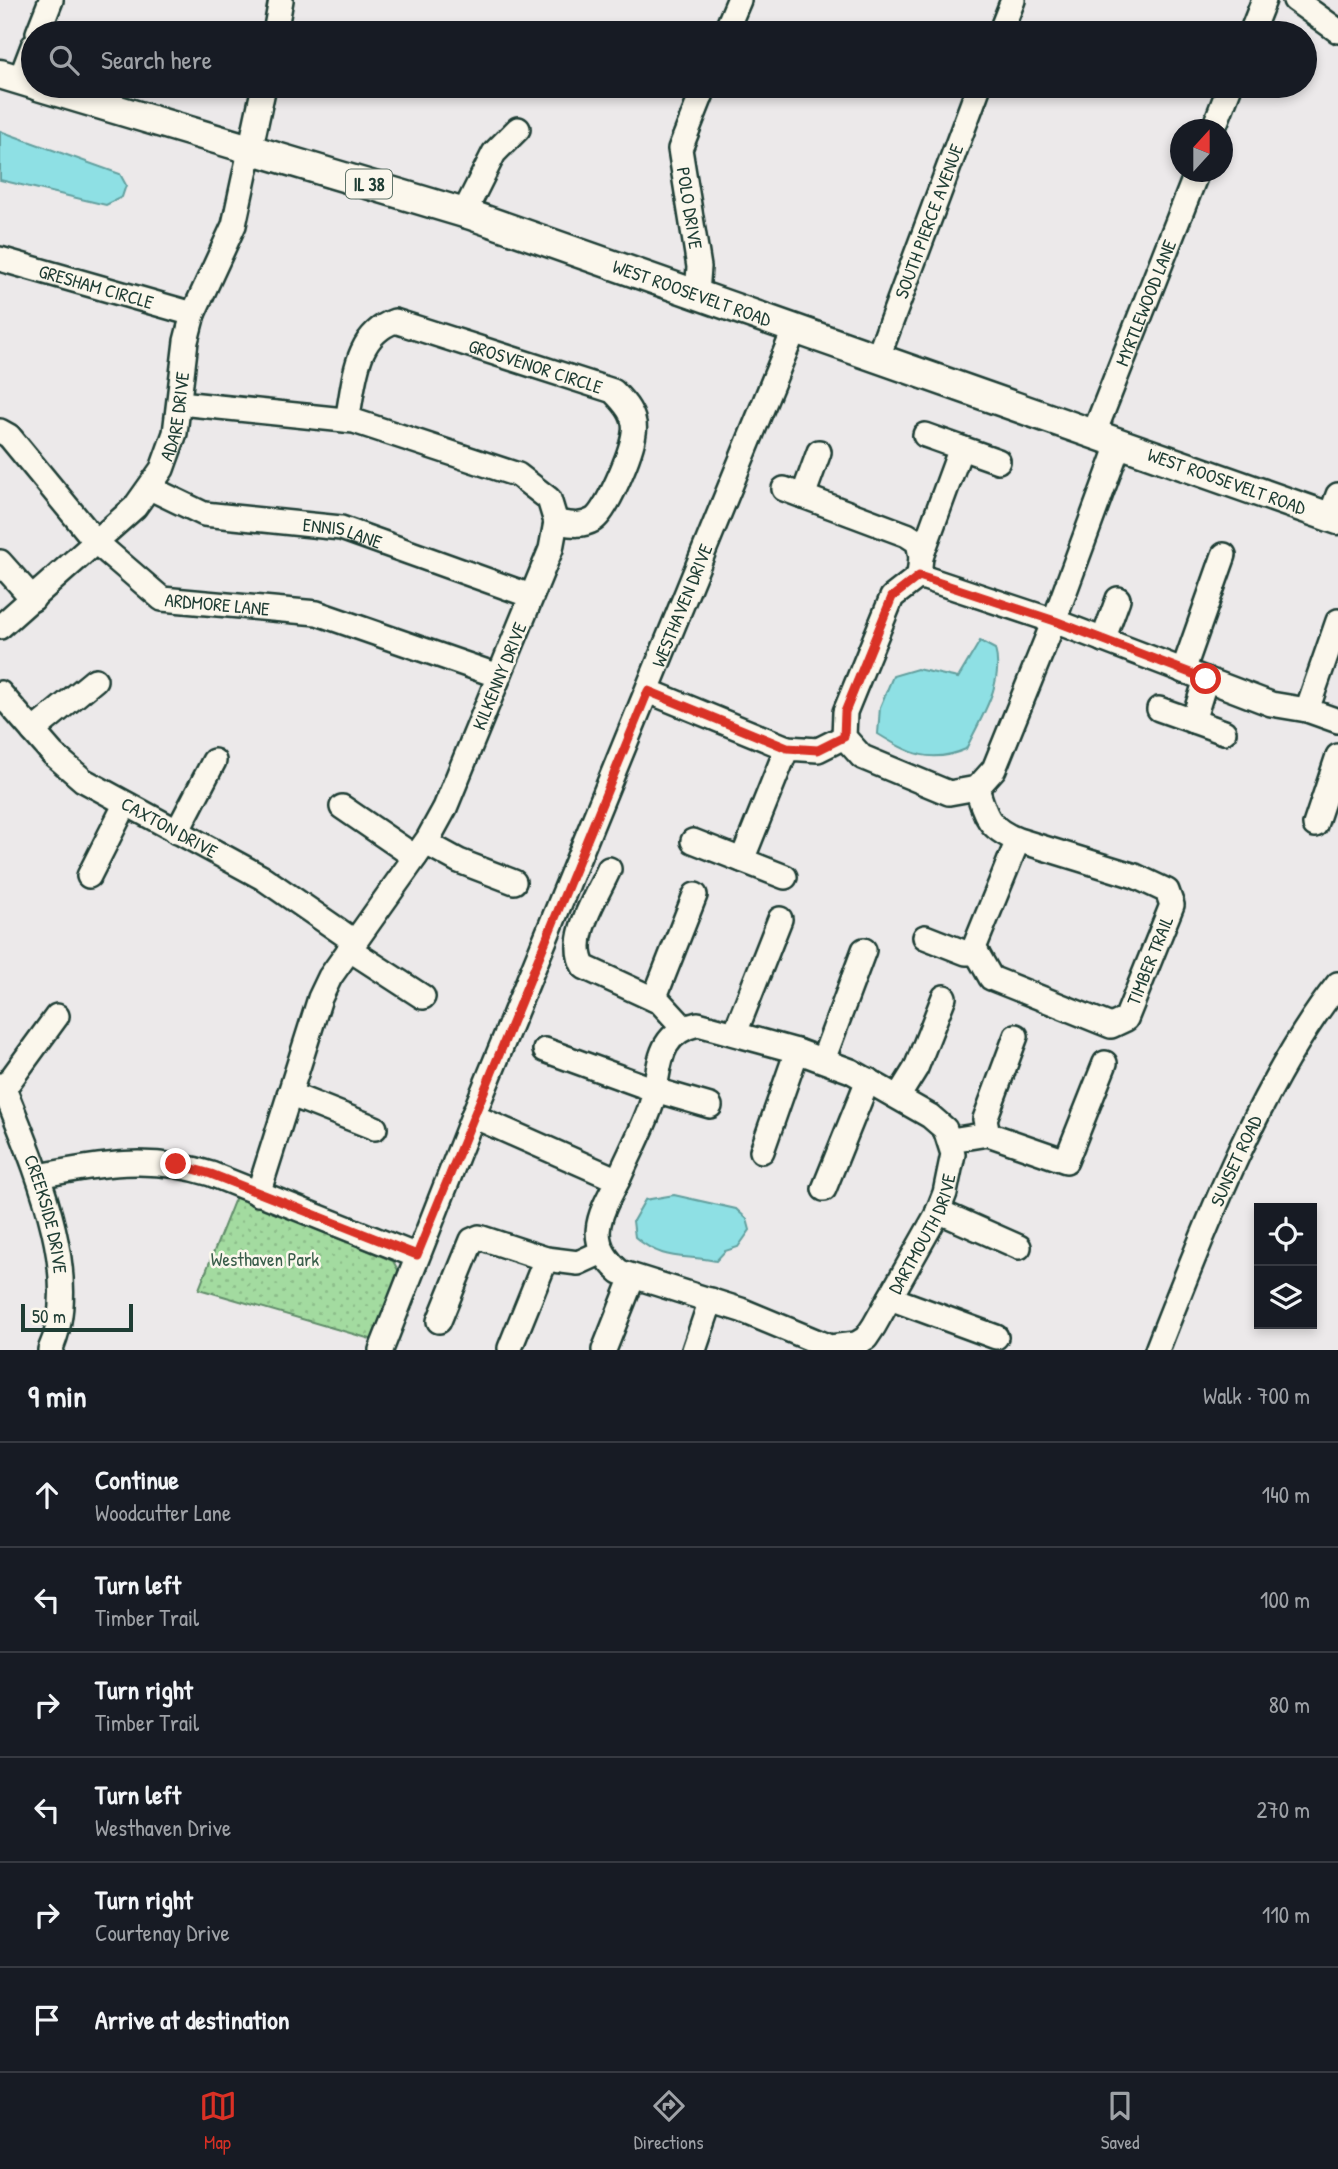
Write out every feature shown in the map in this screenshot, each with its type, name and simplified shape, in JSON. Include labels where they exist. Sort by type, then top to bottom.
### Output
[{"type":"main road","name":"WEST ROOSEVELT ROAD","points":[[80,98],[464,213],[1107,437],[1335,511]]},
{"type":"street","points":[[43,21],[51,0]]},
{"type":"street","points":[[277,21],[281,0]]},
{"type":"street","points":[[730,21],[738,0]]},
{"type":"street","points":[[1005,21],[1013,0]]},
{"type":"street","points":[[1256,21],[1264,0]]},
{"type":"street","points":[[1295,0],[1338,31]]},
{"type":"street","name":"ADARE DRIVE","points":[[0,627],[135,507],[150,488],[172,444],[180,404],[183,360],[193,314],[229,240],[262,98]]},
{"type":"street","name":"POLO DRIVE","points":[[697,294],[699,267],[680,149],[700,98]]},
{"type":"street","name":"SOUTH PIERCE AVENUE","points":[[878,356],[975,98]]},
{"type":"street","points":[[1217,119],[1225,98]]},
{"type":"street","points":[[464,213],[475,186],[494,153],[518,129]]},
{"type":"street","name":"MYRTLEWOOD LANE","points":[[1107,437],[1194,182]]},
{"type":"street","name":"GRESHAM CIRCLE","points":[[0,260],[193,314]]},
{"type":"street","name":"GROSVENOR CIRCLE","points":[[347,420],[365,345],[380,326],[395,321],[614,391],[630,409],[635,432],[604,512],[591,521],[576,525],[556,522]]},
{"type":"street","name":"WESTHAVEN DRIVE","points":[[381,1350],[473,1116],[795,328]]},
{"type":"street","points":[[180,404],[347,420],[375,426],[519,475],[549,499],[556,522]]},
{"type":"street","name":"ARDMORE LANE","points":[[0,431],[9,436],[97,543],[162,599],[317,613],[499,676]]},
{"type":"street","points":[[925,435],[998,461]]},
{"type":"street","points":[[961,448],[920,566],[892,597],[845,712],[844,737],[862,757],[949,793],[977,788],[994,769],[1055,621],[1107,437]]},
{"type":"street","points":[[819,452],[793,492],[906,535],[918,542],[920,566]]},
{"type":"street","name":"ENNIS LANE","points":[[150,488],[204,513],[341,528],[531,596]]},
{"type":"street","name":"KILKENNY DRIVE","points":[[258,1194],[320,998],[351,945],[421,850],[445,808],[551,549],[556,522]]},
{"type":"street","points":[[1183,671],[1224,555]]},
{"type":"street","points":[[0,562],[33,598]]},
{"type":"street","points":[[920,566],[1271,704],[1307,710],[1338,721]]},
{"type":"street","points":[[1103,640],[1118,599]]},
{"type":"street","points":[[1307,710],[1338,621]]},
{"type":"street","points":[[1193,721],[1206,679]]},
{"type":"street","points":[[33,731],[94,680]]},
{"type":"street","points":[[648,691],[787,748],[818,750],[844,737]]},
{"type":"street","name":"CAXTON DRIVE","points":[[0,694],[76,775],[125,805],[263,878],[423,997]]},
{"type":"street","points":[[1159,709],[1224,732]]},
{"type":"street","points":[[741,860],[787,748]]},
{"type":"street","points":[[1315,825],[1338,756]]},
{"type":"street","points":[[177,832],[214,761]]},
{"type":"street","name":"TIMBER TRAIL","points":[[977,788],[985,816],[1004,835],[1135,876],[1167,891],[1172,905],[1126,1018],[1111,1026],[991,978],[977,953]]},
{"type":"street","points":[[89,876],[125,805]]},
{"type":"street","points":[[342,807],[421,850],[514,882]]},
{"type":"street","points":[[925,937],[966,953],[977,953],[974,948],[1018,840]]},
{"type":"street","points":[[693,841],[785,877]]},
{"type":"street","points":[[609,869],[581,932],[577,946],[579,958],[584,967],[654,999],[684,1027]]},
{"type":"street","points":[[654,999],[695,895]]},
{"type":"street","points":[[735,1033],[779,919]]},
{"type":"street","points":[[823,1060],[864,950]]},
{"type":"street","name":"SUNSET ROAD","points":[[1157,1350],[1261,1111],[1309,1024],[1338,984]]},
{"type":"street","points":[[898,1097],[916,1068],[944,998]]},
{"type":"street","points":[[2,1087],[57,1016]]},
{"type":"street","points":[[439,1321],[472,1240],[486,1237],[547,1259],[578,1263],[602,1252],[597,1239],[598,1226],[650,1110],[658,1061],[664,1047],[684,1027],[698,1024],[823,1060],[898,1097],[937,1122],[951,1140],[988,1134],[1066,1161],[1105,1063]]},
{"type":"street","points":[[988,1134],[985,1119],[1016,1036]]},
{"type":"street","points":[[545,1050],[655,1090],[710,1106]]},
{"type":"street","points":[[762,1151],[797,1051]]},
{"type":"street","points":[[824,1189],[868,1080]]},
{"type":"street","name":"CREEKSIDE DRIVE","points":[[2,1087],[39,1176],[63,1287],[60,1324],[50,1350]]},
{"type":"street","points":[[289,1094],[376,1128]]},
{"type":"street","points":[[473,1116],[618,1181]]},
{"type":"street","name":"DARTMOUTH DRIVE","points":[[602,1252],[620,1272],[711,1300],[787,1341],[830,1347],[856,1347],[866,1338],[938,1211],[952,1171],[951,1140]]},
{"type":"street","points":[[39,1176],[118,1161],[155,1161],[195,1169],[417,1255]]},
{"type":"street","points":[[938,1211],[1020,1247]]},
{"type":"street","points":[[510,1348],[547,1259]]},
{"type":"street","points":[[604,1350],[633,1277]]},
{"type":"street","points":[[890,1298],[996,1337]]},
{"type":"street","points":[[694,1350],[711,1300]]},
{"type":"green space","name":"Westhaven Park","points":[[236,1196],[393,1261],[398,1270],[397,1279],[374,1340],[199,1289]]},
{"type":"water","points":[[0,131],[120,174],[126,185],[122,197],[106,205],[0,180]]},
{"type":"water","points":[[980,641],[995,649],[997,675],[990,700],[966,749],[941,756],[920,755],[878,734],[880,707],[893,676],[917,669],[958,678]]},
{"type":"water","points":[[674,1195],[736,1209],[747,1219],[750,1230],[738,1247],[725,1251],[716,1261],[674,1256],[655,1250],[635,1237],[633,1221],[645,1200]]},
{"type":"route","points":[[176,1164],[211,1174],[417,1255],[648,691],[787,748],[818,750],[844,737],[845,712],[892,597],[919,576],[1055,621],[1206,679]]}]
